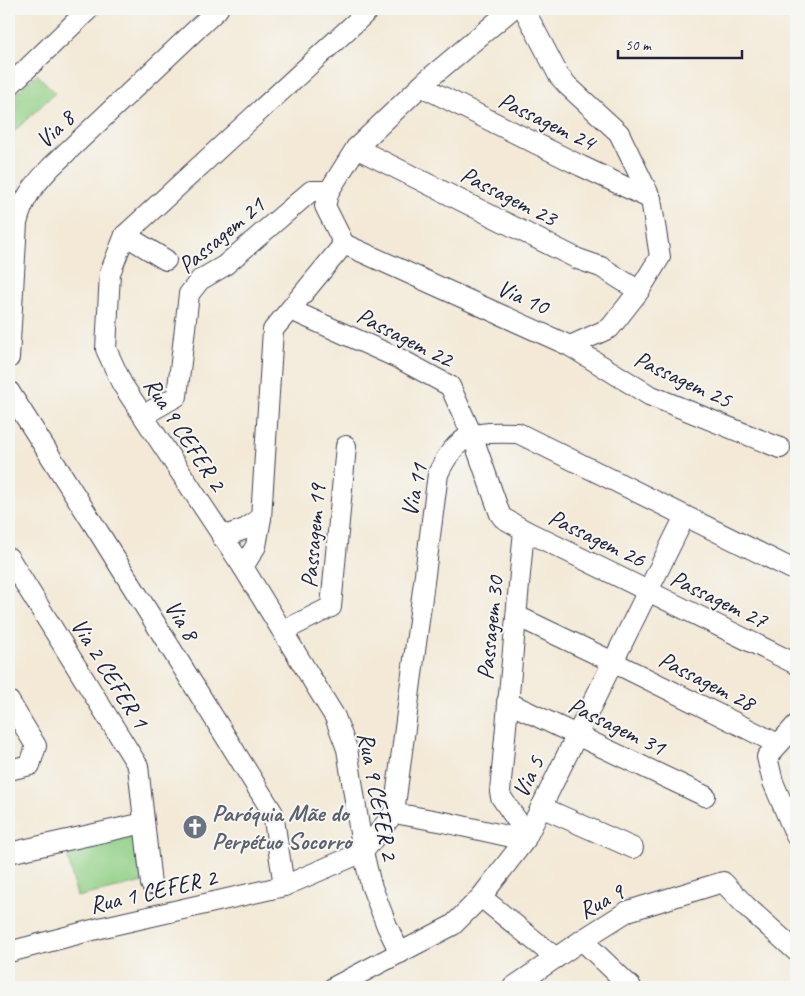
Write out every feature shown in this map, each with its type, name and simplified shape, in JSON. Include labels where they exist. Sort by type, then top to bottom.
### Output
[{"type":"street","points":[[9,86],[89,9]]},
{"type":"street","name":"Via 8","points":[[9,358],[18,223],[22,205],[32,189],[51,167],[218,9]]},
{"type":"street","name":"Rua 9 CEFER 2","points":[[370,9],[125,235],[110,273],[106,349],[122,384],[243,567],[335,717],[347,748],[370,885],[400,953]]},
{"type":"street","points":[[243,567],[256,546],[261,518],[273,330],[344,244],[325,206],[329,192],[356,148],[421,86],[512,9]]},
{"type":"street","points":[[524,9],[559,76],[619,133],[651,199],[660,257],[639,291],[610,328],[570,346]]},
{"type":"street","name":"Passagem 24","points":[[421,86],[651,199]]},
{"type":"street","name":"Passagem 23","points":[[356,148],[578,259],[601,267],[639,291]]},
{"type":"street","name":"Passagem 21","points":[[144,416],[177,396],[189,294],[200,280],[224,266],[311,192],[329,192]]},
{"type":"street","points":[[125,235],[166,260]]},
{"type":"street","name":"Via 10","points":[[344,244],[570,346]]},
{"type":"street","name":"Passagem 22","points":[[290,310],[400,358],[450,386],[472,435]]},
{"type":"street","name":"Passagem 25","points":[[570,346],[648,395],[780,448]]},
{"type":"street","name":"Via 8","points":[[9,391],[112,552],[273,813],[284,886]]},
{"type":"street","points":[[524,530],[503,518],[500,514],[472,435],[518,432],[796,571]]},
{"type":"street","name":"Via 11","points":[[394,813],[438,474],[452,449],[472,435]]},
{"type":"street","name":"Passagem 19","points":[[283,631],[331,607],[346,446]]},
{"type":"street","name":"Via 5","points":[[334,987],[452,925],[481,898],[526,837],[685,516]]},
{"type":"street","points":[[222,537],[245,529],[261,518]]},
{"type":"street","name":"Passagem 26","points":[[524,530],[647,591]]},
{"type":"street","name":"Passagem 30","points":[[524,530],[500,792],[501,797],[526,837]]},
{"type":"street","name":"Via 2 CEFER 1","points":[[9,558],[138,766],[151,884]]},
{"type":"street","name":"Passagem 27","points":[[647,591],[796,664]]},
{"type":"street","name":"Passagem 28","points":[[517,616],[613,662],[773,751]]},
{"type":"street","points":[[9,701],[36,746],[30,765],[9,770]]},
{"type":"street","name":"Passagem 31","points":[[507,702],[705,796]]},
{"type":"street","points":[[796,724],[773,751],[773,782],[796,836]]},
{"type":"street","points":[[541,807],[632,848]]},
{"type":"street","points":[[363,852],[394,813],[526,837]]},
{"type":"street","points":[[9,853],[144,822]]},
{"type":"street","name":"Rua 1 CEFER 2","points":[[9,952],[104,927],[284,886],[363,852]]},
{"type":"street","name":"Rua 9","points":[[513,987],[628,911],[723,882],[796,951]]},
{"type":"street","points":[[481,898],[556,958]]},
{"type":"street","points":[[582,940],[631,987]]},
{"type":"green space","points":[[37,74],[55,93],[9,136],[9,100]]},
{"type":"green space","points":[[132,834],[143,882],[77,897],[66,849]]},
{"type":"place","name":"Paróquia Mãe do Perpétuo Socorro","points":[[195,827]]}]
